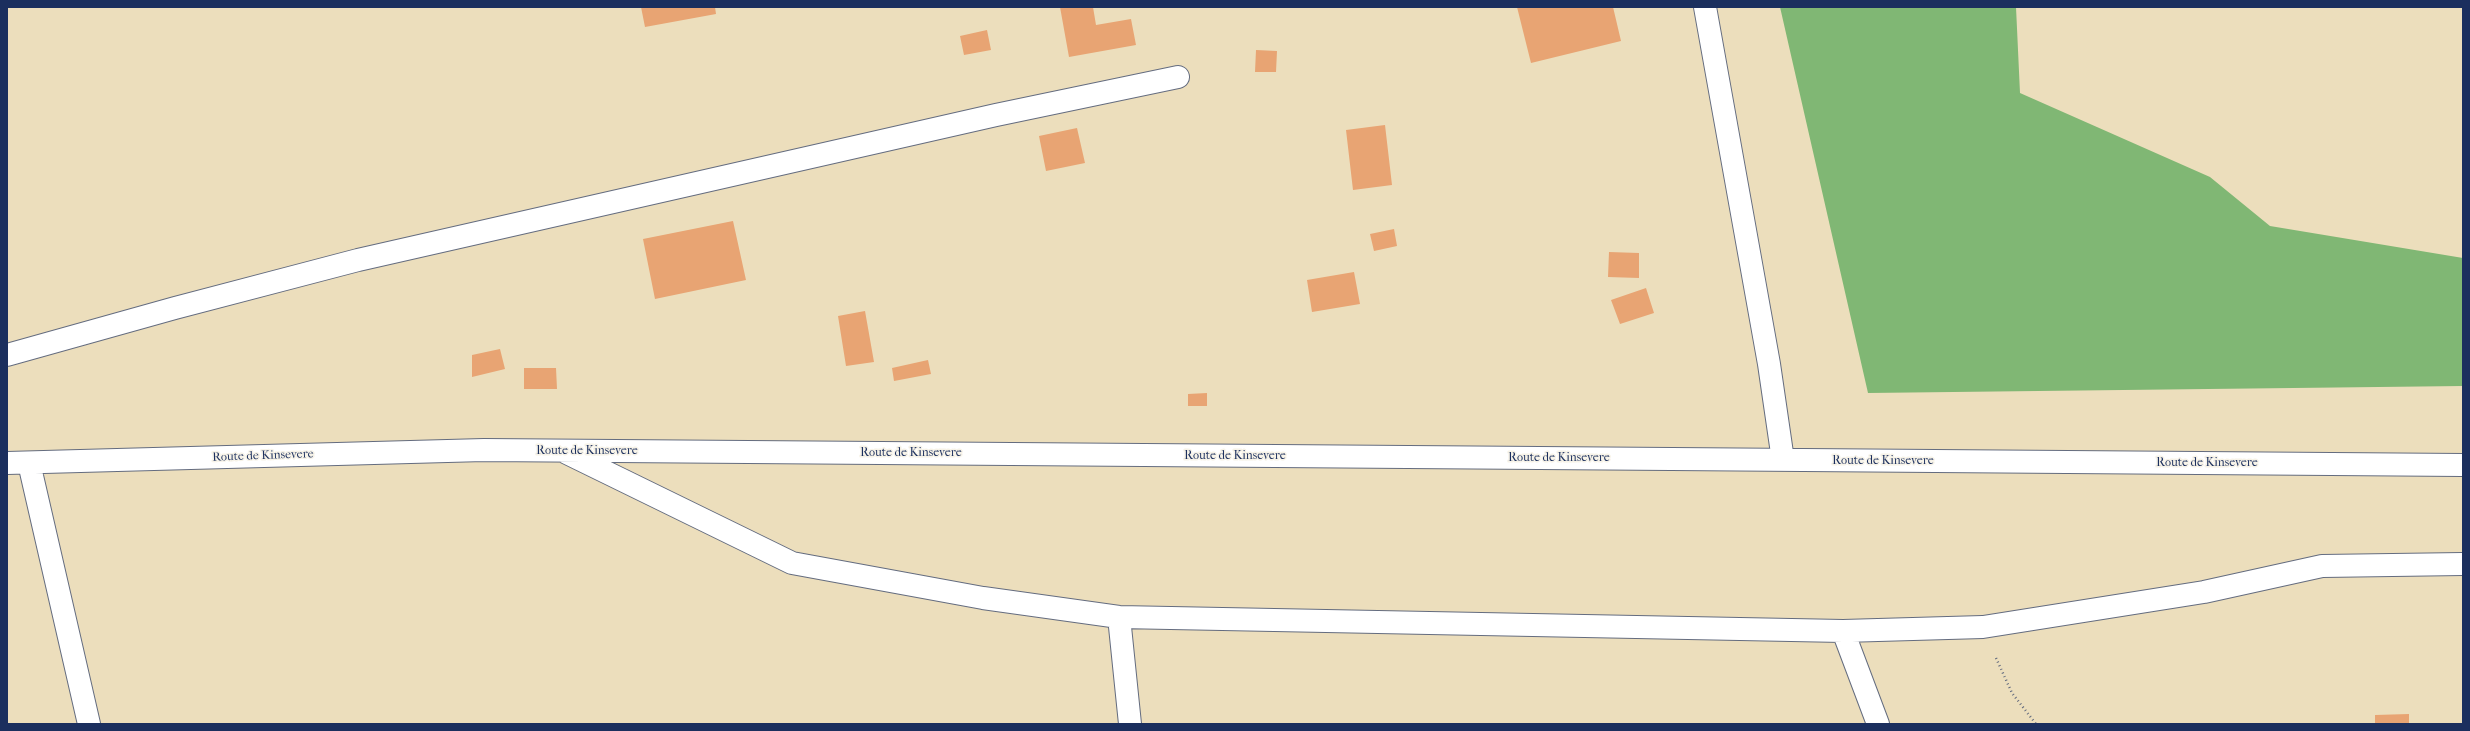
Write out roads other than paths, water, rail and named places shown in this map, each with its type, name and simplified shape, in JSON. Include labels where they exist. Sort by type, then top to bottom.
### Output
[{"type":"street","points":[[1705,7],[1769,364],[1784,460]]},
{"type":"street","points":[[7,355],[175,308],[358,260],[996,115],[1178,78]]},
{"type":"street","name":"Route de Kinsevere","points":[[7,463],[484,450],[562,450],[2463,465]]},
{"type":"street","points":[[562,450],[792,563],[983,598],[1118,617],[1843,631],[1983,627],[2204,592],[2322,566],[2463,564]]},
{"type":"street","points":[[29,463],[89,724]]},
{"type":"street","points":[[1118,617],[1130,724]]},
{"type":"street","points":[[1843,631],[1878,724]]}]
